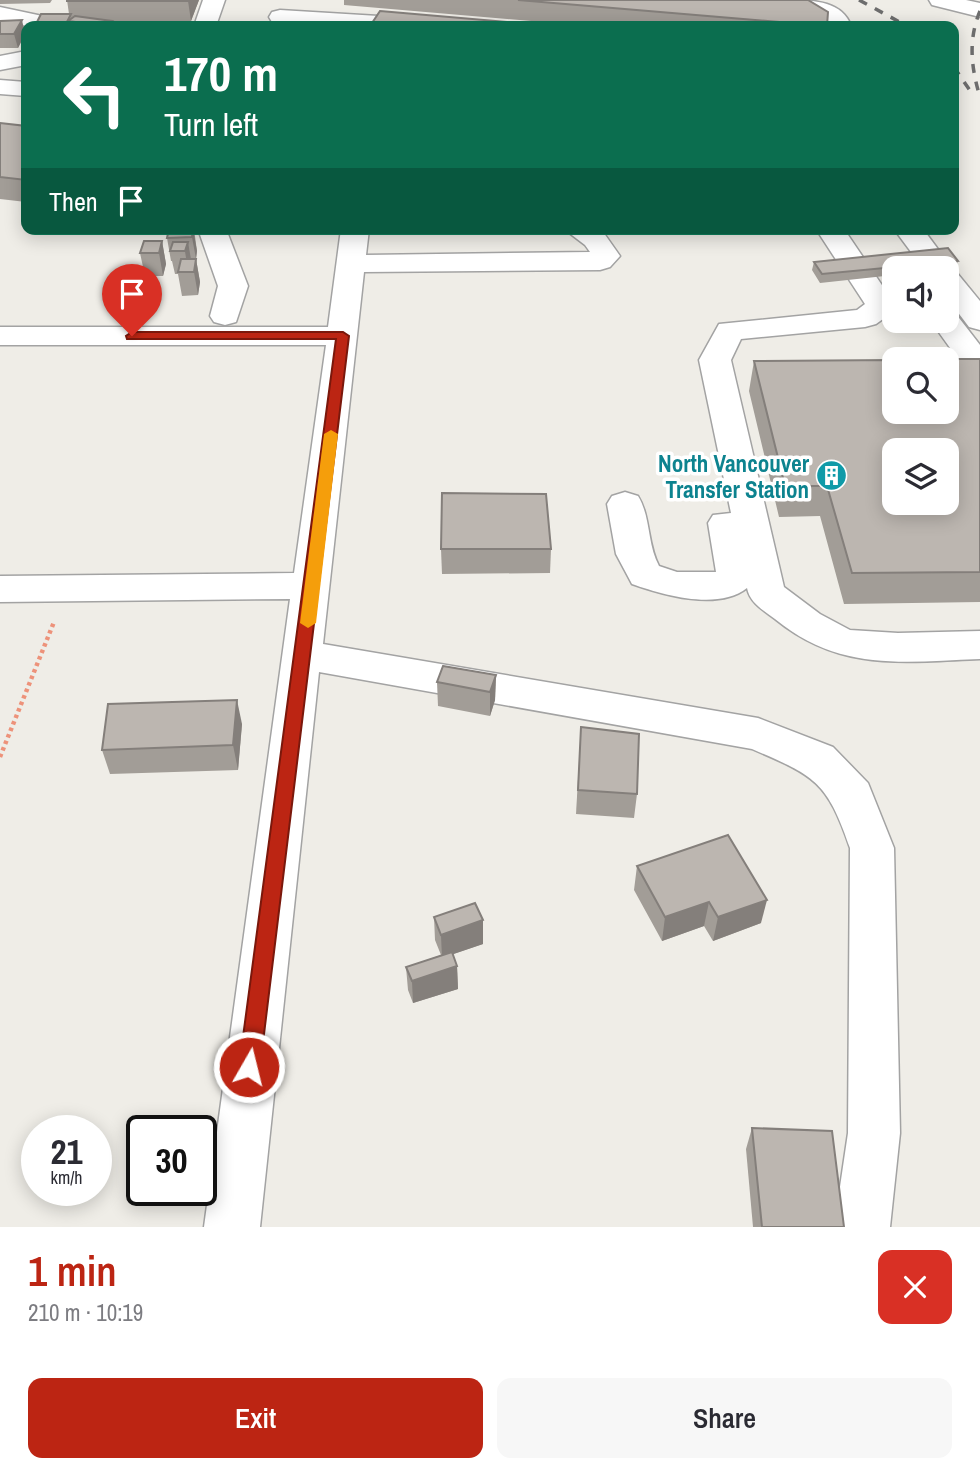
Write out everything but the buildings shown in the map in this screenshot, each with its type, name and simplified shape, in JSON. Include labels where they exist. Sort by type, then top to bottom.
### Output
[{"type":"street","points":[[28,17],[52,10],[57,0]]},
{"type":"street","points":[[207,21],[214,0]]},
{"type":"street","points":[[804,0],[838,21]]},
{"type":"street","points":[[940,0],[980,10]]},
{"type":"street","points":[[0,14],[41,21]]},
{"type":"street","points":[[281,14],[367,21]]},
{"type":"street","points":[[0,63],[21,59]]},
{"type":"street","points":[[0,87],[21,89]]},
{"type":"street","points":[[214,235],[233,286],[225,316]]},
{"type":"street","points":[[232,1227],[246,1095],[354,235]]},
{"type":"street","points":[[351,264],[600,261],[606,256],[601,242],[592,235]]},
{"type":"street","points":[[625,504],[634,554],[645,575],[676,585],[726,585],[736,577],[700,379],[715,360],[730,331],[865,318],[882,307],[828,235]]},
{"type":"street","points":[[883,235],[898,256]]},
{"type":"street","points":[[913,235],[929,256]]},
{"type":"street","points":[[959,294],[980,321]]},
{"type":"street","points":[[955,333],[969,352],[980,360]]},
{"type":"street","points":[[0,336],[343,336]]},
{"type":"street","points":[[715,360],[767,593],[816,630],[849,644],[911,647],[980,645]]},
{"type":"street","points":[[0,589],[312,586]]},
{"type":"street","points":[[303,655],[758,734],[818,759],[853,795],[872,848],[874,1133],[862,1227]]},
{"type":"path","points":[[0,757],[48,631],[80,588]]},
{"type":"railway","points":[[859,0],[898,21]]},
{"type":"railway","points":[[980,11],[972,43],[980,97]]},
{"type":"railway","points":[[959,74],[973,95]]},
{"type":"slow traffic","points":[[308,623],[331,434]]},
{"type":"place","name":"North Vancouver Transfer Station","points":[[832,476]]},
{"type":"route","points":[[132,336],[343,336],[249,1067]]}]
